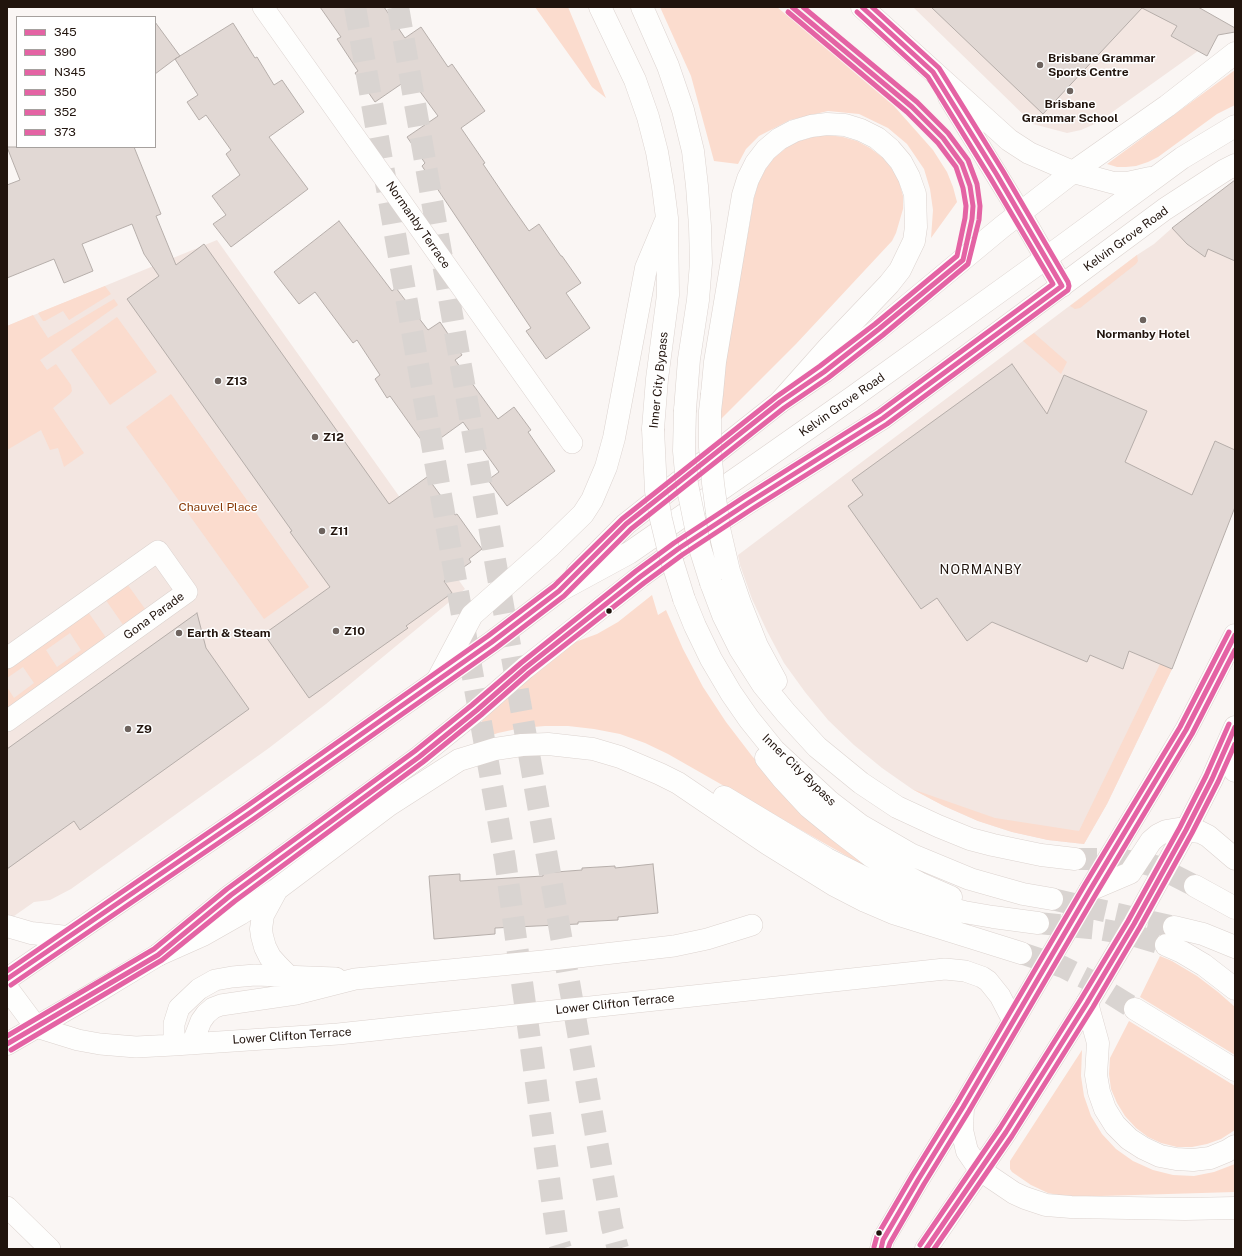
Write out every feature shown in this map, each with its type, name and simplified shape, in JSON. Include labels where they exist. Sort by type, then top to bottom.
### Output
[{"type":"main road","name":"Inner City Bypass","points":[[600,7],[635,80],[648,117],[663,187],[667,218],[668,295],[657,379],[653,430],[656,491],[668,548],[694,626],[731,693],[749,719],[774,750],[830,802],[860,825],[912,855],[970,879],[1023,894],[1052,899]]},
{"type":"main road","points":[[642,7],[668,66],[683,110],[693,151],[698,186],[701,263],[698,300],[689,359],[684,451],[686,484],[700,548],[711,583],[723,615],[740,649],[763,685],[817,747],[861,783],[897,807],[970,839],[1041,855],[1075,859]]},
{"type":"main road","points":[[862,7],[1009,140],[1030,153],[1073,172],[1114,183],[1143,181],[1159,175]]},
{"type":"main road","name":"Kelvin Grove Road","points":[[7,979],[251,812],[492,642],[559,591],[626,524],[780,402],[824,372],[879,329],[1020,213],[1073,172],[1167,106],[1235,53]]},
{"type":"main road","points":[[933,72],[998,175],[1062,286]]},
{"type":"main road","points":[[780,402],[828,348],[889,284],[900,270],[914,241],[916,227],[914,194],[909,177],[901,162],[890,149],[877,138],[861,130],[845,125],[827,124],[811,126],[794,131],[779,139],[766,150],[756,163],[748,179],[740,210],[715,362],[710,411],[712,483],[719,528],[729,571],[740,603],[758,646],[777,682],[817,747]]},
{"type":"main road","name":"Kelvin Grove Road","points":[[559,591],[629,553],[853,397],[1182,158],[1235,126]]},
{"type":"main road","name":"Kelvin Grove Road","points":[[7,1044],[158,955],[232,896],[419,757],[477,710],[525,668],[652,568],[748,502],[883,418],[1165,209],[1235,165]]},
{"type":"main road","points":[[438,679],[472,615],[550,547],[583,514],[594,495],[606,467],[614,438],[646,268],[667,218]]},
{"type":"main road","points":[[881,1249],[883,1240],[1186,730],[1235,635]]},
{"type":"main road","points":[[749,719],[762,752],[766,758],[809,807],[872,856],[918,883],[993,918]]},
{"type":"main road","points":[[1232,734],[1235,771]]},
{"type":"main road","points":[[926,1249],[1006,1132],[1087,1003],[1186,830],[1232,734]]},
{"type":"main road","points":[[158,955],[222,925],[276,890],[389,805],[445,767],[459,760],[488,750],[529,744],[560,745],[593,749],[620,757],[678,783],[768,844],[834,885],[865,901],[893,913],[1021,953]]},
{"type":"main road","points":[[678,783],[707,787],[827,859],[867,880],[895,891],[932,904],[993,918],[1038,923]]},
{"type":"main road","points":[[1090,890],[1130,873],[1150,842],[1158,835],[1166,831],[1186,830],[1200,832],[1208,836],[1235,859]]},
{"type":"main road","points":[[1195,886],[1235,908]]},
{"type":"main road","points":[[276,890],[263,915],[261,929],[265,947],[270,957],[288,976]]},
{"type":"main road","points":[[7,926],[31,933],[67,937]]},
{"type":"main road","points":[[1235,947],[1203,934],[1170,936],[1182,952],[1204,965],[1235,989]]},
{"type":"main road","points":[[7,988],[36,1027]]},
{"type":"main road","points":[[1087,1003],[1098,1043],[1096,1075],[1099,1092],[1105,1109],[1115,1125],[1129,1139],[1160,1156],[1176,1159],[1193,1160],[1210,1158],[1235,1146]]},
{"type":"main road","points":[[1135,1009],[1235,1070]]},
{"type":"main road","points":[[7,1013],[36,1027]]},
{"type":"main road","points":[[963,1107],[962,1130],[966,1151],[980,1170],[1014,1193],[1025,1198],[1046,1205],[1071,1207],[1185,1209],[1235,1208]]},
{"type":"street","name":"Normanby Terrace","points":[[263,7],[572,443]]},
{"type":"street","name":"Gona Parade","points":[[7,658],[158,551],[187,592],[7,721]]},
{"type":"street","points":[[355,979],[296,994],[216,1006],[210,1010],[183,1044],[174,1024],[179,1008],[194,993],[215,980],[232,977],[255,975],[355,979],[543,961],[674,946],[707,939],[752,925]]},
{"type":"street","name":"Lower Clifton Terrace","points":[[36,1027],[78,1040],[100,1044],[136,1047],[338,1034],[945,968],[965,971],[982,977],[988,981],[1000,996],[1013,1021]]},
{"type":"street","points":[[7,1207],[50,1249]]},
{"type":"shaded area","name":"Brisbane Grammar School","points":[[913,7],[1160,7],[1175,15],[1170,23],[1177,26],[1171,36],[1198,51],[1097,123],[1081,130],[1067,133],[1033,124]]},
{"type":"shaded area","points":[[1235,181],[1235,507],[1172,669],[1107,804],[1084,844],[1048,840],[1012,832],[978,821],[944,806],[912,789],[882,768],[854,745],[828,720],[784,663],[752,599],[738,555],[1137,255],[1154,244],[1172,228]]},
{"type":"shaded area","points":[[217,240],[465,589],[326,704],[269,748],[71,889],[50,900],[34,902],[7,921],[7,326]]},
{"type":"green space","points":[[535,7],[568,7],[606,98],[592,87]]},
{"type":"green space","points":[[660,7],[777,7],[894,106],[933,150],[947,172],[953,187],[957,202],[931,238],[933,210],[930,189],[924,169],[907,144],[888,128],[859,114],[828,111],[790,120],[759,136],[746,149],[738,164],[714,161],[691,76]]},
{"type":"green space","points":[[1235,70],[1235,105],[1217,114],[1158,157],[1148,162],[1136,166],[1126,167],[1117,167],[1107,164]]},
{"type":"green space","points":[[828,135],[857,141],[882,157],[892,169],[899,181],[903,196],[903,209],[896,233],[892,241],[796,344],[720,420],[725,365],[754,198],[758,184],[765,170],[774,158],[786,148],[799,141]]},
{"type":"green space","points":[[1137,255],[1138,261],[1136,264],[1080,308],[1075,309],[1070,306]]},
{"type":"green space","points":[[105,286],[111,294],[69,320],[63,311],[45,321],[43,321],[38,313]]},
{"type":"green space","points":[[114,299],[118,305],[40,360],[47,370],[56,364],[71,385],[72,391],[70,394],[53,408],[84,453],[64,467],[58,448],[50,450],[41,430],[7,450],[7,326],[33,315],[48,338]]},
{"type":"green space","points":[[117,317],[157,372],[110,405],[71,350]]},
{"type":"green space","points":[[1034,333],[1067,362],[1061,374],[1023,341]]},
{"type":"green space","name":"Chauvel Place","points":[[171,394],[309,587],[264,619],[126,427]]},
{"type":"green space","points":[[125,581],[148,613],[126,629],[103,596]]},
{"type":"green space","points":[[652,595],[658,615],[666,610],[683,649],[703,687],[726,722],[752,756],[780,787],[880,875],[668,754],[645,743],[620,734],[568,726],[545,726],[521,728],[498,733],[475,741],[472,735],[488,713],[567,645],[597,634],[618,622]]},
{"type":"green space","points":[[86,609],[109,642],[7,715],[7,687],[14,698],[34,683],[23,667],[7,678],[7,666]],"holes":[[[70,633],[81,650],[57,667],[46,650]]]},
{"type":"green space","points":[[1160,664],[1172,669],[1107,804],[1084,844],[1048,840],[1012,832],[978,821],[944,806],[912,789],[995,818],[1079,831]]},
{"type":"green space","points":[[1160,956],[1172,961],[1197,976],[1235,1007],[1235,1055],[1140,997]]},
{"type":"green space","points":[[1129,1021],[1235,1086],[1235,1130],[1221,1139],[1207,1144],[1192,1147],[1177,1147],[1161,1143],[1148,1137],[1136,1128],[1125,1116],[1117,1103],[1111,1089],[1109,1074],[1110,1058]]},
{"type":"green space","points":[[1082,1050],[1081,1076],[1084,1096],[1091,1116],[1102,1134],[1116,1149],[1133,1161],[1153,1170],[1173,1175],[1194,1176],[1214,1172],[1235,1164],[1235,1192],[1068,1197],[1048,1193],[1031,1185],[1012,1172],[1010,1169],[1010,1161]]},
{"type":"building","points":[[320,7],[384,7],[405,38],[421,27],[448,67],[452,64],[485,111],[461,128],[485,163],[483,164],[529,231],[539,224],[581,283],[566,293],[590,328],[546,359],[526,331],[531,328],[422,166],[425,163],[407,137],[438,116],[410,78],[375,102],[355,73],[358,71],[337,39],[341,37]]},
{"type":"building","name":"Brisbane Grammar Sports Centre","points":[[931,7],[1198,7],[1235,28],[1235,32],[1218,35],[1207,56],[1171,36],[1177,26],[1142,8],[1043,114]]},
{"type":"building","points":[[156,23],[180,56],[233,23],[255,58],[257,57],[274,85],[282,80],[304,112],[269,137],[308,189],[231,247],[213,224],[226,215],[212,196],[240,175],[226,154],[231,150],[206,115],[199,120],[187,102],[198,95],[175,59],[156,73]]},
{"type":"building","points":[[7,147],[134,148],[161,214],[156,216],[176,265],[204,244],[389,504],[427,477],[455,515],[457,514],[482,549],[469,559],[471,562],[444,581],[452,593],[406,626],[408,628],[309,698],[264,634],[330,587],[290,532],[292,531],[127,299],[159,276],[144,254],[132,224],[82,244],[93,271],[64,283],[54,259],[7,278],[7,185],[20,180]]},
{"type":"building","points":[[1235,180],[1235,261],[1208,249],[1205,257],[1187,244],[1172,228]]},
{"type":"building","points":[[339,221],[392,291],[396,288],[428,330],[440,322],[462,355],[455,360],[498,419],[514,407],[531,430],[528,432],[555,471],[507,506],[488,480],[499,472],[463,422],[427,448],[390,396],[387,398],[375,379],[380,375],[357,340],[353,343],[315,292],[299,304],[274,272]]},
{"type":"building","points":[[1012,364],[1047,414],[1064,375],[1147,411],[1125,462],[1192,495],[1215,441],[1235,450],[1235,507],[1172,669],[1129,651],[1123,669],[1090,655],[1087,662],[992,622],[967,641],[937,598],[921,609],[848,506],[863,495],[852,480]]},
{"type":"building","name":"Z9","points":[[197,613],[206,648],[249,709],[80,830],[74,821],[7,869],[7,749]]},
{"type":"building","points":[[653,864],[658,913],[618,917],[618,920],[578,922],[578,924],[495,928],[495,934],[434,939],[429,876],[460,874],[460,881],[543,876],[543,873],[582,870],[582,868],[615,866],[615,868]]},
{"type":"tunnel","points":[[355,7],[505,859],[557,1236],[561,1249]]},
{"type":"tunnel","points":[[398,7],[612,1227],[618,1249]]},
{"type":"tunnel","points":[[1075,859],[1115,859],[1143,863],[1158,867],[1195,886]]},
{"type":"tunnel","points":[[1052,899],[1174,927]]},
{"type":"tunnel","points":[[1038,923],[1099,929],[1132,935],[1166,945]]},
{"type":"tunnel","points":[[1021,953],[1063,967],[1087,979],[1135,1009]]},
{"type":"transit line","name":"345","points":[[7,979],[251,812],[492,642],[559,591],[626,524],[780,402],[824,372],[879,329],[963,260],[972,219],[973,206],[970,186],[962,164],[943,138],[912,107],[792,7]]},
{"type":"transit line","name":"390","points":[[11,985],[255,818],[496,648],[564,596],[631,529],[784,408],[828,378],[883,335],[968,264],[979,220],[980,206],[977,184],[968,160],[948,133],[917,102],[803,7]]},
{"type":"transit line","name":"345","points":[[7,1044],[158,955],[231,895],[419,757],[477,710],[525,668],[640,577],[678,549],[748,503],[883,418],[1062,286],[997,175],[933,72],[862,7]]},
{"type":"transit line","name":"390","points":[[11,1050],[162,960],[235,901],[423,762],[481,715],[529,673],[644,583],[682,555],[752,509],[887,424],[1068,290],[1068,282],[1003,171],[939,68],[872,7]]},
{"type":"transit line","name":"N345","points":[[7,971],[247,806],[488,636],[554,586],[622,519],[776,397],[875,324],[957,256],[966,206],[963,188],[956,167],[938,143],[907,112],[788,12]]},
{"type":"transit line","name":"N345","points":[[7,1036],[154,949],[227,889],[415,751],[521,663],[636,571],[674,543],[744,497],[879,412],[1053,284],[991,179],[928,77],[857,12]]},
{"type":"transit line","name":"373","points":[[874,1247],[877,1236],[912,1176],[957,1103],[1084,886],[1180,727],[1229,632]]},
{"type":"transit line","name":"350","points":[[881,1249],[883,1240],[918,1180],[963,1107],[1186,730],[1235,635]]},
{"type":"transit line","name":"352","points":[[888,1249],[924,1184],[969,1111],[1192,734],[1235,650]]},
{"type":"transit line","name":"373","points":[[920,1245],[1000,1128],[1128,921],[1180,827],[1206,776],[1229,724]]},
{"type":"transit line","name":"350","points":[[926,1249],[1006,1132],[1087,1003],[1134,924],[1186,830],[1212,779],[1235,727]]},
{"type":"transit line","name":"352","points":[[934,1249],[1012,1136],[1093,1007],[1140,927],[1192,833],[1218,782],[1235,744]]},
{"type":"place","name":"Brisbane Grammar Sports Centre","points":[[1040,65]]},
{"type":"place","name":"Brisbane Grammar School","points":[[1070,91]]},
{"type":"place","name":"Normanby Hotel","points":[[1143,320]]},
{"type":"place","name":"Z13","points":[[218,381]]},
{"type":"place","name":"Z12","points":[[315,437]]},
{"type":"place","name":"Z11","points":[[322,531]]},
{"type":"place","name":"Z10","points":[[336,631]]},
{"type":"place","name":"Earth & Steam","points":[[179,633]]},
{"type":"place","name":"Z9","points":[[128,729]]},
{"type":"district","name":"NORMANBY","points":[[981,570]]}]
